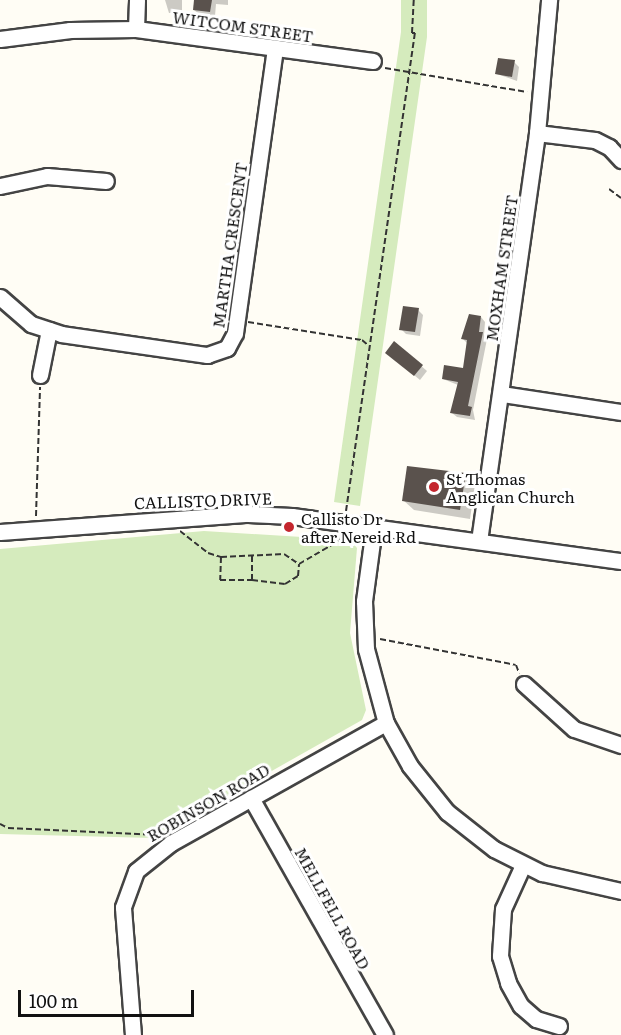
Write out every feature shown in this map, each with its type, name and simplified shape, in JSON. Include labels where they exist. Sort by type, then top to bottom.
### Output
[{"type":"street","points":[[136,29],[137,0]]},
{"type":"street","name":"MOXHAM STREET","points":[[479,541],[502,394],[537,133],[549,0]]},
{"type":"street","name":"WITCOM STREET","points":[[0,39],[70,30],[136,29],[373,61]]},
{"type":"street","name":"MARTHA CRESCENT","points":[[0,297],[24,319],[49,330],[212,355],[230,344],[237,321],[275,48]]},
{"type":"street","points":[[537,133],[595,140],[609,147],[621,160]]},
{"type":"street","points":[[0,186],[48,176],[106,181]]},
{"type":"street","points":[[40,375],[49,330]]},
{"type":"street","points":[[502,394],[621,412]]},
{"type":"street","name":"CALLISTO DRIVE","points":[[0,532],[176,517],[248,514],[344,522],[621,561]]},
{"type":"street","points":[[374,527],[364,601],[364,636],[371,677],[386,723],[415,773],[447,812],[494,849],[523,865],[570,882],[621,891]]},
{"type":"street","points":[[524,684],[574,729],[621,745]]},
{"type":"street","name":"ROBINSON ROAD","points":[[133,1035],[124,896],[136,871],[171,843],[386,723]]},
{"type":"street","name":"MELLFELL ROAD","points":[[251,798],[385,1035]]},
{"type":"street","points":[[523,865],[503,909],[500,956],[508,983],[522,1006],[536,1018],[559,1026]]},
{"type":"path","points":[[299,564],[340,540],[344,522],[407,74],[415,33],[412,33],[414,0]]},
{"type":"path","points":[[373,61],[391,72],[541,94]]},
{"type":"path","points":[[609,189],[621,198]]},
{"type":"path","points":[[237,321],[362,340],[368,345]]},
{"type":"path","points":[[36,529],[40,375]]},
{"type":"path","points":[[176,517],[182,535],[221,557],[284,554],[299,564]]},
{"type":"path","points":[[252,556],[252,580]]},
{"type":"path","points":[[221,557],[220,580],[252,580],[285,584],[298,576],[299,564]]},
{"type":"path","points":[[364,636],[516,665],[524,684]]},
{"type":"path","points":[[0,824],[8,828],[158,834],[171,843]]},
{"type":"green space","points":[[401,0],[427,0],[427,37],[360,506],[334,502],[401,32]]},
{"type":"green space","points":[[204,531],[350,540],[357,548],[350,633],[366,710],[362,720],[153,838],[0,834],[0,549]]},
{"type":"building","points":[[194,0],[212,0],[210,12],[193,10]]},
{"type":"building","points":[[498,58],[515,60],[512,77],[495,74]]},
{"type":"building","points":[[403,306],[419,308],[415,332],[399,330]]},
{"type":"building","points":[[469,314],[481,316],[479,332],[483,332],[468,406],[472,407],[470,416],[450,413],[458,382],[442,379],[444,365],[463,368],[467,340],[461,339]]},
{"type":"building","points":[[394,341],[423,365],[414,376],[385,353]]},
{"type":"building","name":"St Thomas Anglican Church","points":[[407,466],[466,473],[460,510],[402,501]]},
{"type":"place","name":"St Thomas Anglican Church","points":[[434,487]]},
{"type":"place","name":"Callisto Dr after Nereid Rd","points":[[289,527]]}]
